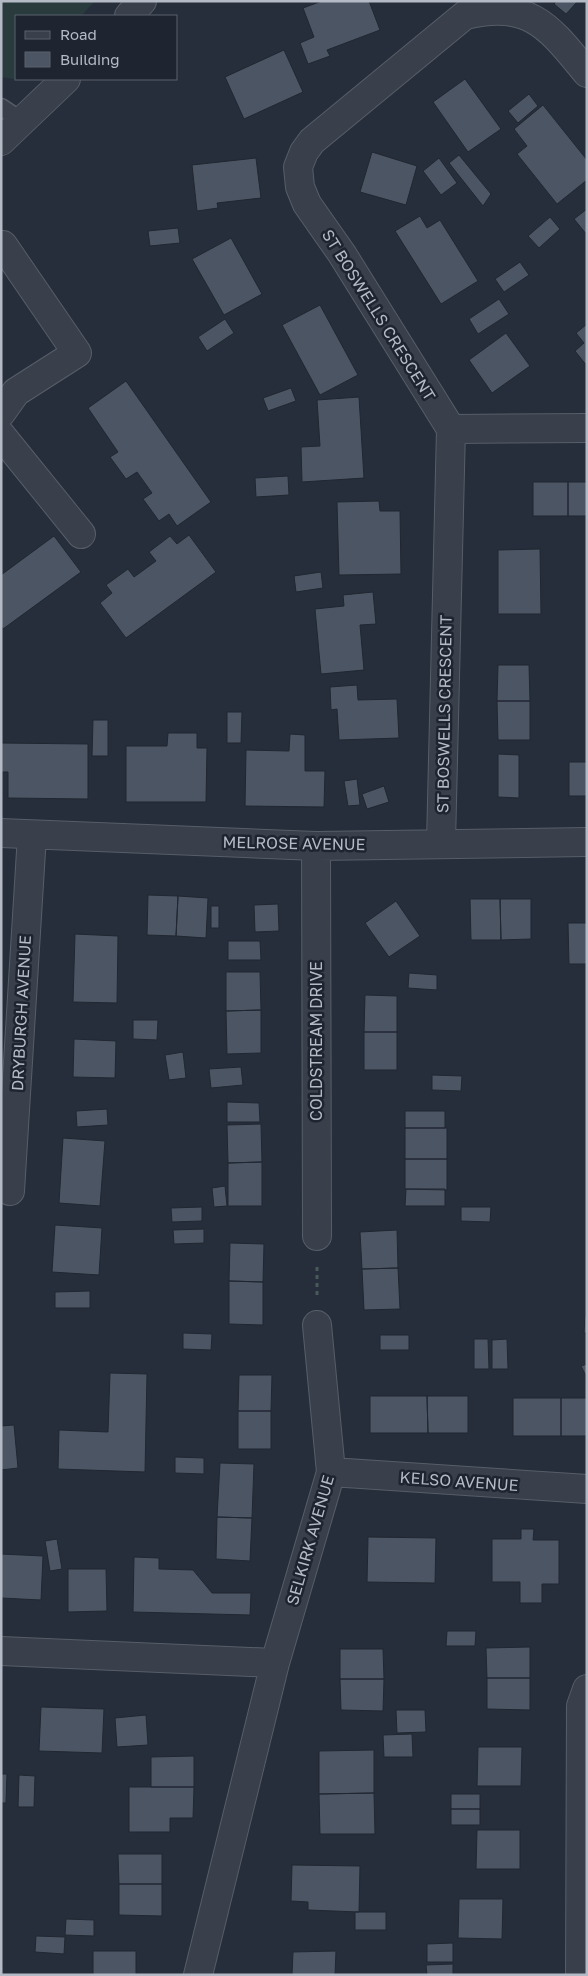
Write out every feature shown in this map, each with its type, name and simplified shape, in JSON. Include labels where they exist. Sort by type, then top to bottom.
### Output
[{"type":"street","points":[[130,15],[142,1]]},
{"type":"street","name":"ST BOSWELLS CRESCENT","points":[[441,843],[451,429],[342,254],[307,204],[300,187],[298,167],[304,152],[312,141],[465,15],[484,8],[506,6],[527,11],[545,23],[587,73]]},
{"type":"street","points":[[1,141],[12,114],[64,80]]},
{"type":"street","points":[[1,413],[16,392],[77,353],[4,245]]},
{"type":"street","points":[[451,429],[587,428]]},
{"type":"street","points":[[1,435],[81,534]]},
{"type":"street","name":"MELROSE AVENUE","points":[[1,833],[316,846],[587,842]]},
{"type":"street","name":"DRYBURGH AVENUE","points":[[10,1191],[32,834]]},
{"type":"street","name":"COLDSTREAM DRIVE","points":[[316,846],[317,1236]]},
{"type":"street","name":"SELKIRK AVENUE","points":[[198,1975],[275,1663],[331,1472],[317,1325]]},
{"type":"street","name":"KELSO AVENUE","points":[[331,1472],[587,1489]]},
{"type":"street","points":[[1,1651],[275,1663]]},
{"type":"street","points":[[580,1975],[581,1706],[587,1689]]},
{"type":"path","points":[[317,1236],[317,1325]]},
{"type":"shaded area","points":[[1,1],[95,1],[82,15],[15,15],[15,79],[1,77]]},
{"type":"building","points":[[322,1],[369,1],[380,30],[327,50],[330,56],[308,64],[300,43],[314,37],[303,8]]},
{"type":"building","points":[[556,1],[578,1],[566,14],[554,4]]},
{"type":"building","points":[[284,50],[303,92],[244,119],[225,77]]},
{"type":"building","points":[[465,79],[501,129],[468,152],[433,102]]},
{"type":"building","points":[[529,94],[538,106],[518,123],[508,111]]},
{"type":"building","points":[[543,105],[587,160],[587,180],[557,204],[517,154],[527,146],[514,129]]},
{"type":"building","points":[[372,152],[417,166],[406,205],[360,192]]},
{"type":"building","points":[[459,155],[491,194],[483,206],[449,163]]},
{"type":"building","points":[[256,158],[261,198],[217,203],[218,208],[197,211],[192,165]]},
{"type":"building","points":[[439,158],[457,183],[441,195],[423,171]]},
{"type":"building","points":[[587,209],[587,235],[574,219]]},
{"type":"building","points":[[420,216],[427,228],[440,220],[478,281],[441,304],[395,231]]},
{"type":"building","points":[[550,217],[560,229],[539,248],[528,236]]},
{"type":"building","points":[[178,228],[180,243],[150,246],[148,231]]},
{"type":"building","points":[[231,238],[262,294],[224,315],[192,259]]},
{"type":"building","points":[[520,262],[529,275],[504,292],[495,279]]},
{"type":"building","points":[[499,299],[509,314],[478,334],[469,319]]},
{"type":"building","points":[[320,305],[358,375],[320,395],[282,325]]},
{"type":"building","points":[[225,319],[234,333],[207,351],[198,337]]},
{"type":"building","points":[[587,324],[587,366],[575,351],[584,343],[576,333]]},
{"type":"building","points":[[506,333],[530,366],[492,393],[469,360]]},
{"type":"building","points":[[126,381],[211,502],[177,526],[169,514],[159,521],[143,499],[152,493],[137,472],[126,479],[110,457],[118,452],[88,408]]},
{"type":"building","points":[[291,388],[296,401],[268,411],[263,398]]},
{"type":"building","points":[[359,397],[364,478],[302,482],[301,447],[320,446],[317,400]]},
{"type":"building","points":[[288,476],[289,495],[256,497],[255,478]]},
{"type":"building","points":[[533,482],[568,482],[568,516],[533,516]]},
{"type":"building","points":[[568,482],[587,482],[587,516],[568,516]]},
{"type":"building","points":[[379,501],[380,511],[400,511],[401,574],[339,575],[337,502]]},
{"type":"building","points":[[189,535],[216,572],[126,638],[100,603],[112,593],[106,585],[128,569],[134,577],[156,561],[149,552],[170,536],[177,544]]},
{"type":"building","points":[[54,536],[81,572],[3,629],[1,626],[1,575]]},
{"type":"building","points":[[540,549],[541,614],[498,614],[498,550]]},
{"type":"building","points":[[321,572],[323,588],[296,592],[294,576]]},
{"type":"building","points":[[373,592],[376,624],[360,625],[364,670],[321,674],[315,609],[344,606],[343,595]]},
{"type":"building","points":[[498,665],[529,665],[530,701],[497,701]]},
{"type":"building","points":[[357,685],[358,700],[397,699],[399,738],[339,740],[337,709],[331,710],[330,687]]},
{"type":"building","points":[[497,701],[530,701],[530,740],[498,740]]},
{"type":"building","points":[[227,712],[242,712],[241,743],[227,743]]},
{"type":"building","points":[[93,720],[108,720],[108,756],[92,756]]},
{"type":"building","points":[[168,733],[197,733],[197,748],[207,748],[206,802],[126,802],[126,746],[167,746]]},
{"type":"building","points":[[290,734],[305,735],[305,771],[325,771],[324,807],[245,806],[246,750],[289,751]]},
{"type":"building","points":[[1,743],[88,744],[88,799],[8,798],[8,772],[1,772]]},
{"type":"building","points":[[498,754],[519,755],[519,798],[498,797]]},
{"type":"building","points":[[569,762],[587,762],[587,796],[569,796]]},
{"type":"building","points":[[357,779],[360,805],[348,806],[344,781]]},
{"type":"building","points":[[384,786],[389,802],[367,809],[362,794]]},
{"type":"building","points":[[148,895],[178,896],[176,936],[147,935]]},
{"type":"building","points":[[178,896],[208,898],[206,938],[176,936]]},
{"type":"building","points":[[470,899],[500,899],[501,940],[471,940]]},
{"type":"building","points":[[500,899],[531,899],[531,939],[501,940]]},
{"type":"building","points":[[396,901],[420,936],[389,957],[365,923]]},
{"type":"building","points":[[278,904],[279,931],[255,932],[254,905]]},
{"type":"building","points":[[211,906],[219,906],[219,928],[211,928]]},
{"type":"building","points":[[568,923],[587,923],[587,964],[569,964]]},
{"type":"building","points":[[75,934],[118,936],[117,1003],[73,1002]]},
{"type":"building","points":[[228,941],[260,941],[261,960],[228,960]]},
{"type":"building","points":[[226,972],[260,972],[261,1010],[226,1011]]},
{"type":"building","points":[[409,973],[437,975],[437,990],[408,988]]},
{"type":"building","points":[[365,995],[397,996],[397,1032],[364,1032]]},
{"type":"building","points":[[261,1010],[261,1053],[227,1054],[226,1011]]},
{"type":"building","points":[[133,1020],[158,1020],[157,1040],[133,1039]]},
{"type":"building","points":[[364,1032],[397,1032],[397,1070],[364,1070]]},
{"type":"building","points":[[74,1039],[116,1041],[115,1078],[73,1077]]},
{"type":"building","points":[[183,1052],[186,1078],[169,1080],[165,1055]]},
{"type":"building","points":[[241,1067],[243,1085],[211,1088],[209,1069]]},
{"type":"building","points":[[432,1075],[462,1076],[461,1091],[432,1090]]},
{"type":"building","points":[[227,1102],[259,1103],[260,1122],[227,1122]]},
{"type":"building","points":[[107,1109],[108,1125],[77,1127],[76,1111]]},
{"type":"building","points":[[405,1111],[445,1111],[445,1128],[405,1128]]},
{"type":"building","points":[[261,1124],[262,1162],[228,1163],[227,1125]]},
{"type":"building","points":[[405,1128],[447,1128],[447,1159],[405,1159]]},
{"type":"building","points":[[63,1138],[105,1141],[100,1206],[59,1203]]},
{"type":"building","points":[[405,1159],[447,1159],[447,1190],[405,1189]]},
{"type":"building","points":[[262,1162],[262,1206],[228,1206],[228,1163]]},
{"type":"building","points":[[225,1186],[227,1206],[214,1207],[212,1188]]},
{"type":"building","points":[[406,1189],[445,1189],[445,1206],[405,1206]]},
{"type":"building","points":[[202,1207],[202,1221],[172,1222],[171,1208]]},
{"type":"building","points":[[461,1207],[491,1207],[490,1222],[461,1221]]},
{"type":"building","points":[[55,1225],[102,1228],[99,1275],[52,1272]]},
{"type":"building","points":[[204,1229],[204,1243],[174,1244],[173,1230]]},
{"type":"building","points":[[397,1230],[398,1268],[362,1269],[360,1232]]},
{"type":"building","points":[[230,1243],[264,1244],[263,1282],[229,1281]]},
{"type":"building","points":[[398,1268],[400,1309],[364,1310],[362,1269]]},
{"type":"building","points":[[229,1281],[263,1282],[263,1325],[229,1324]]},
{"type":"building","points":[[90,1291],[90,1308],[55,1308],[55,1292]]},
{"type":"building","points":[[585,1316],[587,1316],[587,1333],[584,1333]]},
{"type":"building","points":[[183,1333],[212,1334],[211,1350],[183,1349]]},
{"type":"building","points":[[380,1335],[409,1335],[409,1350],[380,1350]]},
{"type":"building","points":[[474,1339],[488,1339],[489,1369],[474,1369]]},
{"type":"building","points":[[507,1339],[508,1369],[492,1369],[492,1340]]},
{"type":"building","points":[[587,1364],[587,1378],[581,1366]]},
{"type":"building","points":[[110,1373],[147,1374],[145,1472],[58,1469],[59,1430],[108,1432]]},
{"type":"building","points":[[239,1375],[272,1375],[271,1411],[238,1411]]},
{"type":"building","points":[[370,1396],[427,1396],[428,1433],[370,1433]]},
{"type":"building","points":[[427,1396],[468,1396],[468,1433],[428,1433]]},
{"type":"building","points":[[513,1398],[561,1398],[561,1436],[513,1436]]},
{"type":"building","points":[[561,1398],[587,1398],[587,1436],[561,1436]]},
{"type":"building","points":[[238,1411],[271,1411],[271,1449],[238,1449]]},
{"type":"building","points":[[14,1425],[18,1468],[1,1470],[1,1426]]},
{"type":"building","points":[[175,1457],[204,1458],[204,1474],[175,1473]]},
{"type":"building","points":[[220,1463],[254,1464],[252,1518],[217,1517]]},
{"type":"building","points":[[217,1517],[252,1518],[250,1561],[216,1559]]},
{"type":"building","points":[[521,1529],[534,1529],[533,1540],[559,1540],[559,1584],[542,1584],[542,1603],[520,1603],[520,1582],[492,1582],[492,1539],[521,1539]]},
{"type":"building","points":[[368,1537],[436,1538],[435,1583],[367,1582]]},
{"type":"building","points":[[57,1539],[62,1569],[50,1571],[45,1541]]},
{"type":"building","points":[[1,1554],[43,1556],[41,1600],[1,1598]]},
{"type":"building","points":[[134,1557],[159,1558],[159,1569],[193,1570],[212,1593],[251,1593],[250,1615],[133,1612]]},
{"type":"building","points":[[68,1569],[106,1569],[107,1611],[68,1612]]},
{"type":"building","points":[[447,1631],[476,1631],[475,1646],[446,1646]]},
{"type":"building","points":[[530,1647],[530,1678],[487,1678],[486,1648]]},
{"type":"building","points":[[340,1649],[383,1649],[384,1679],[340,1679]]},
{"type":"building","points":[[487,1678],[530,1678],[530,1710],[487,1709]]},
{"type":"building","points":[[340,1679],[384,1679],[383,1711],[341,1710]]},
{"type":"building","points":[[41,1707],[104,1709],[102,1753],[39,1751]]},
{"type":"building","points":[[396,1710],[425,1710],[426,1732],[397,1733]]},
{"type":"building","points":[[146,1715],[148,1745],[117,1747],[115,1718]]},
{"type":"building","points":[[412,1734],[413,1757],[384,1757],[383,1735]]},
{"type":"building","points":[[478,1747],[522,1747],[521,1786],[477,1786]]},
{"type":"building","points":[[374,1750],[374,1793],[319,1794],[319,1751]]},
{"type":"building","points":[[194,1756],[194,1787],[151,1787],[151,1757]]},
{"type":"building","points":[[1,1774],[7,1774],[6,1803],[1,1803]]},
{"type":"building","points":[[19,1775],[35,1776],[34,1807],[18,1807]]},
{"type":"building","points":[[129,1787],[194,1787],[193,1818],[170,1818],[170,1832],[129,1832]]},
{"type":"building","points":[[374,1793],[375,1834],[320,1834],[319,1794]]},
{"type":"building","points":[[451,1794],[480,1794],[480,1809],[451,1809]]},
{"type":"building","points":[[451,1809],[480,1809],[480,1825],[451,1825]]},
{"type":"building","points":[[477,1830],[520,1830],[520,1869],[476,1869]]},
{"type":"building","points":[[118,1854],[162,1854],[162,1884],[119,1884]]},
{"type":"building","points":[[292,1865],[360,1866],[359,1912],[308,1910],[308,1902],[291,1901]]},
{"type":"building","points":[[119,1884],[162,1884],[162,1916],[119,1915]]},
{"type":"building","points":[[459,1899],[503,1899],[502,1939],[458,1938]]},
{"type":"building","points":[[355,1912],[386,1912],[386,1930],[355,1930]]},
{"type":"building","points":[[66,1919],[94,1920],[94,1936],[65,1935]]},
{"type":"building","points":[[36,1936],[65,1937],[64,1954],[35,1952]]},
{"type":"building","points":[[453,1943],[453,1962],[427,1962],[427,1944]]},
{"type":"building","points":[[93,1951],[136,1951],[136,1975],[93,1975]]},
{"type":"building","points":[[336,1951],[335,1975],[292,1975],[293,1952]]},
{"type":"building","points":[[453,1964],[453,1975],[427,1975],[426,1965]]}]
